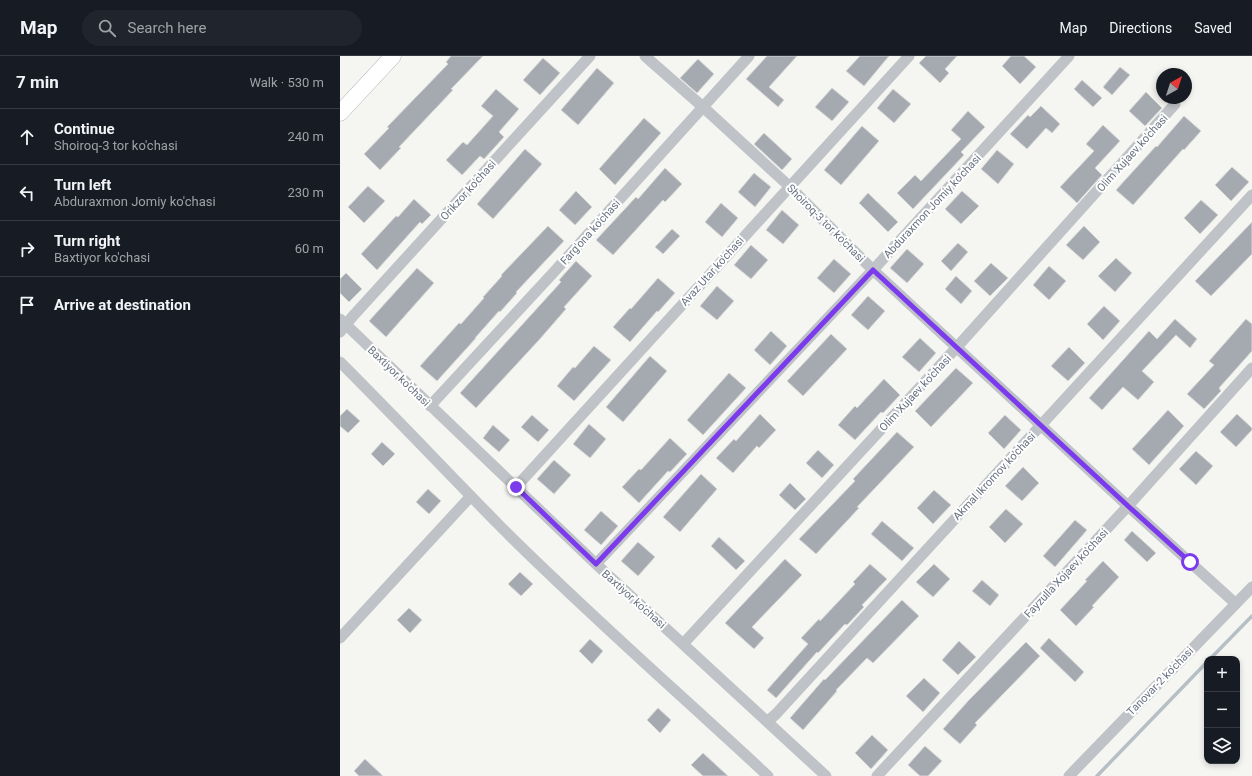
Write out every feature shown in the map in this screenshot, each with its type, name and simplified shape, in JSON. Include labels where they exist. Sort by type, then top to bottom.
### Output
[{"type":"street","points":[[340,113],[393,56]]},
{"type":"street","name":"Orikzor ko'chasi","points":[[342,326],[590,56]]},
{"type":"street","name":"Shoiroq-3 tor ko'chasi","points":[[645,56],[789,186],[873,270],[1235,603]]},
{"type":"street","name":"Farg'ona ko'chasi","points":[[430,406],[749,56]]},
{"type":"street","name":"Avaz Utar ko'chasi","points":[[516,487],[909,56]]},
{"type":"street","name":"Abduraxmon Jomiy ko'chasi","points":[[596,564],[873,270],[1069,56]]},
{"type":"street","name":"Olim Xujaev ko'chasi","points":[[683,644],[957,347],[1175,104]]},
{"type":"street","name":"Akmal Ikromov ko'chasi","points":[[768,721],[1252,195]]},
{"type":"street","name":"Baxtiyor ko'chasi","points":[[342,326],[430,406],[596,564],[826,776]]},
{"type":"street","points":[[340,362],[501,527],[629,649],[768,776]]},
{"type":"street","name":"Fayzulla Xojaev ko'chasi","points":[[877,776],[1128,506],[1252,368]]},
{"type":"street","points":[[340,638],[471,496]]},
{"type":"street","name":"Tanovar-2 ko'chasi","points":[[1069,776],[1252,587]]},
{"type":"building","points":[[451,56],[483,56],[451,89],[453,90],[399,147],[401,148],[380,170],[364,154],[389,128],[387,127],[448,64],[446,62]]},
{"type":"building","points":[[767,56],[797,56],[769,87],[784,100],[778,107],[746,79]]},
{"type":"building","points":[[860,56],[889,56],[864,86],[846,71]]},
{"type":"building","points":[[926,56],[957,56],[945,69],[949,73],[940,83],[919,63]]},
{"type":"building","points":[[1011,56],[1024,56],[1036,67],[1020,84],[1002,66]]},
{"type":"building","points":[[543,58],[560,73],[540,95],[523,80]]},
{"type":"building","points":[[698,59],[714,74],[697,93],[680,78]]},
{"type":"building","points":[[1120,67],[1130,75],[1112,95],[1103,87]]},
{"type":"building","points":[[597,68],[614,83],[578,125],[561,110]]},
{"type":"building","points":[[1082,80],[1102,98],[1093,107],[1074,89]]},
{"type":"building","points":[[832,88],[849,102],[832,121],[815,107]]},
{"type":"building","points":[[496,89],[519,109],[499,132],[504,137],[484,159],[480,156],[462,175],[446,160],[463,142],[467,145],[493,116],[481,106]]},
{"type":"building","points":[[893,89],[911,104],[894,123],[877,108]]},
{"type":"building","points":[[1146,92],[1156,102],[1156,104],[1162,108],[1145,126],[1129,111]]},
{"type":"building","points":[[1041,106],[1060,124],[1052,133],[1046,128],[1027,149],[1010,134],[1028,115],[1030,117]]},
{"type":"building","points":[[968,111],[985,127],[961,152],[964,155],[913,209],[897,193],[915,175],[921,181],[961,139],[951,130]]},
{"type":"building","points":[[1184,116],[1201,131],[1133,205],[1116,190]]},
{"type":"building","points":[[644,118],[661,133],[615,185],[599,169]]},
{"type":"building","points":[[1103,125],[1120,141],[1095,168],[1102,175],[1077,203],[1060,187],[1094,151],[1086,144]]},
{"type":"building","points":[[862,126],[879,141],[841,185],[824,170]]},
{"type":"building","points":[[764,133],[792,159],[782,170],[754,144]]},
{"type":"building","points":[[525,149],[542,164],[493,219],[477,204]]},
{"type":"building","points":[[997,150],[1014,164],[998,184],[981,169]]},
{"type":"building","points":[[1232,167],[1249,182],[1231,201],[1215,185]]},
{"type":"building","points":[[665,168],[682,184],[665,202],[663,200],[613,255],[596,240],[636,197],[638,199]]},
{"type":"building","points":[[754,173],[771,187],[755,207],[738,192]]},
{"type":"building","points":[[368,186],[385,201],[364,223],[348,207]]},
{"type":"building","points":[[576,191],[592,207],[575,225],[559,210]]},
{"type":"building","points":[[962,191],[979,206],[961,224],[945,209]]},
{"type":"building","points":[[868,193],[898,222],[888,232],[859,203]]},
{"type":"building","points":[[414,199],[431,215],[422,224],[420,222],[377,270],[361,254]]},
{"type":"building","points":[[1201,200],[1218,215],[1200,234],[1184,218]]},
{"type":"building","points":[[721,203],[738,218],[722,237],[705,222]]},
{"type":"building","points":[[782,210],[799,225],[783,244],[766,230]]},
{"type":"building","points":[[1252,222],[1252,254],[1211,296],[1195,281]]},
{"type":"building","points":[[548,226],[564,241],[516,292],[517,293],[500,312],[499,311],[437,381],[420,366],[459,323],[461,324],[502,276],[501,275]]},
{"type":"building","points":[[1084,226],[1100,242],[1083,260],[1066,245]]},
{"type":"building","points":[[672,229],[680,236],[663,254],[655,247]]},
{"type":"building","points":[[958,243],[968,252],[951,271],[941,261]]},
{"type":"building","points":[[751,245],[768,260],[751,279],[734,265]]},
{"type":"building","points":[[907,249],[924,264],[907,283],[890,268]]},
{"type":"building","points":[[1116,258],[1132,273],[1115,292],[1098,276]]},
{"type":"building","points":[[834,259],[851,274],[834,293],[817,278]]},
{"type":"building","points":[[576,261],[592,276],[564,307],[566,309],[539,340],[476,408],[460,393],[561,282],[559,280]]},
{"type":"building","points":[[991,263],[1008,278],[990,296],[974,281]]},
{"type":"building","points":[[1049,266],[1066,281],[1049,300],[1033,285]]},
{"type":"building","points":[[417,268],[434,283],[386,337],[369,321]]},
{"type":"building","points":[[346,273],[362,289],[349,302],[340,293],[340,279]]},
{"type":"building","points":[[956,276],[972,291],[961,304],[945,289]]},
{"type":"building","points":[[658,278],[675,293],[630,342],[613,327]]},
{"type":"building","points":[[717,286],[734,301],[717,320],[700,306]]},
{"type":"building","points":[[868,296],[885,311],[868,330],[851,315]]},
{"type":"building","points":[[1104,306],[1120,321],[1103,340],[1087,324]]},
{"type":"building","points":[[1175,319],[1197,339],[1190,348],[1176,335],[1142,371],[1154,382],[1138,400],[1123,387],[1102,410],[1089,398],[1149,331],[1157,339]]},
{"type":"building","points":[[1246,319],[1252,324],[1252,351],[1219,388],[1221,391],[1204,409],[1187,394],[1214,365],[1209,361]]},
{"type":"building","points":[[771,331],[787,346],[770,365],[754,350]]},
{"type":"building","points":[[831,334],[847,349],[803,396],[787,381]]},
{"type":"building","points":[[920,338],[936,353],[919,372],[902,357]]},
{"type":"building","points":[[594,346],[611,360],[574,401],[557,386]]},
{"type":"building","points":[[1069,347],[1085,363],[1068,381],[1051,366]]},
{"type":"building","points":[[650,356],[667,371],[623,422],[606,407]]},
{"type":"building","points":[[956,368],[973,383],[931,427],[915,411]]},
{"type":"building","points":[[729,373],[746,388],[703,435],[687,420]]},
{"type":"building","points":[[884,379],[900,395],[883,413],[881,412],[855,440],[838,425],[855,406],[857,408]]},
{"type":"building","points":[[347,409],[360,421],[348,433],[340,426],[340,416]]},
{"type":"building","points":[[1168,410],[1184,426],[1149,465],[1132,449]]},
{"type":"building","points":[[760,414],[776,430],[759,448],[757,446],[733,473],[716,458],[734,439],[736,441]]},
{"type":"building","points":[[1237,414],[1252,428],[1252,430],[1236,447],[1220,432]]},
{"type":"building","points":[[532,415],[549,430],[538,442],[521,427]]},
{"type":"building","points":[[1005,415],[1021,430],[1004,449],[988,433]]},
{"type":"building","points":[[589,424],[606,439],[590,458],[573,444]]},
{"type":"building","points":[[493,425],[510,440],[499,452],[483,438]]},
{"type":"building","points":[[897,432],[914,447],[857,507],[859,508],[816,554],[799,539],[855,481],[853,479]]},
{"type":"building","points":[[670,438],[687,454],[670,472],[668,471],[639,503],[622,487],[639,469],[641,470]]},
{"type":"building","points":[[382,442],[395,454],[383,466],[371,454]]},
{"type":"building","points":[[818,450],[834,465],[822,478],[806,463]]},
{"type":"building","points":[[1196,451],[1213,466],[1196,485],[1179,469]]},
{"type":"building","points":[[554,460],[571,475],[554,494],[537,479]]},
{"type":"building","points":[[1023,467],[1039,483],[1022,501],[1005,486]]},
{"type":"building","points":[[701,474],[717,489],[680,532],[663,517]]},
{"type":"building","points":[[790,483],[806,499],[795,510],[779,495]]},
{"type":"building","points":[[428,489],[441,501],[429,514],[416,502]]},
{"type":"building","points":[[934,490],[951,505],[933,524],[917,508]]},
{"type":"building","points":[[1006,509],[1023,524],[1005,543],[989,527]]},
{"type":"building","points":[[601,511],[618,526],[601,545],[584,530]]},
{"type":"building","points":[[1075,520],[1087,530],[1055,567],[1043,556]]},
{"type":"building","points":[[882,521],[914,548],[902,561],[871,534]]},
{"type":"building","points":[[1132,531],[1156,553],[1147,562],[1124,540]]},
{"type":"building","points":[[719,537],[745,561],[736,570],[711,546]]},
{"type":"building","points":[[638,542],[655,557],[638,576],[621,561]]},
{"type":"building","points":[[785,559],[802,575],[752,627],[764,638],[754,649],[725,623]]},
{"type":"building","points":[[1103,561],[1119,577],[1076,626],[1060,610]]},
{"type":"building","points":[[870,564],[887,579],[862,605],[864,607],[847,625],[845,624],[818,653],[817,652],[776,698],[767,690],[808,644],[801,638],[819,619],[820,621],[855,584],[853,582]]},
{"type":"building","points":[[934,564],[950,579],[933,597],[916,582]]},
{"type":"building","points":[[520,572],[533,584],[521,596],[508,584]]},
{"type":"building","points":[[982,580],[999,595],[990,606],[972,591]]},
{"type":"building","points":[[902,600],[919,616],[873,663],[867,658],[836,690],[837,691],[803,730],[790,718],[824,679],[825,680]]},
{"type":"building","points":[[409,608],[422,620],[410,633],[397,620]]},
{"type":"building","points":[[1049,638],[1084,672],[1075,682],[1040,648]]},
{"type":"building","points":[[590,639],[603,651],[592,664],[579,651]]},
{"type":"building","points":[[959,641],[976,657],[958,675],[942,660]]},
{"type":"building","points":[[1026,642],[1040,656],[975,723],[977,725],[960,744],[943,729],[969,700]]},
{"type":"building","points":[[924,678],[940,693],[923,712],[906,696]]},
{"type":"building","points":[[658,708],[671,720],[660,733],[647,720]]},
{"type":"building","points":[[872,735],[888,750],[871,769],[855,753]]},
{"type":"building","points":[[925,746],[942,761],[928,776],[920,776],[908,765]]},
{"type":"building","points":[[703,753],[728,776],[703,776],[691,765]]},
{"type":"building","points":[[365,759],[383,776],[359,776],[354,771]]},
{"type":"waterway","points":[[1213,656],[1252,616]]},
{"type":"waterway","points":[[1097,776],[1204,665]]},
{"type":"route","points":[[516,487],[596,564],[873,270],[1190,562]]}]
